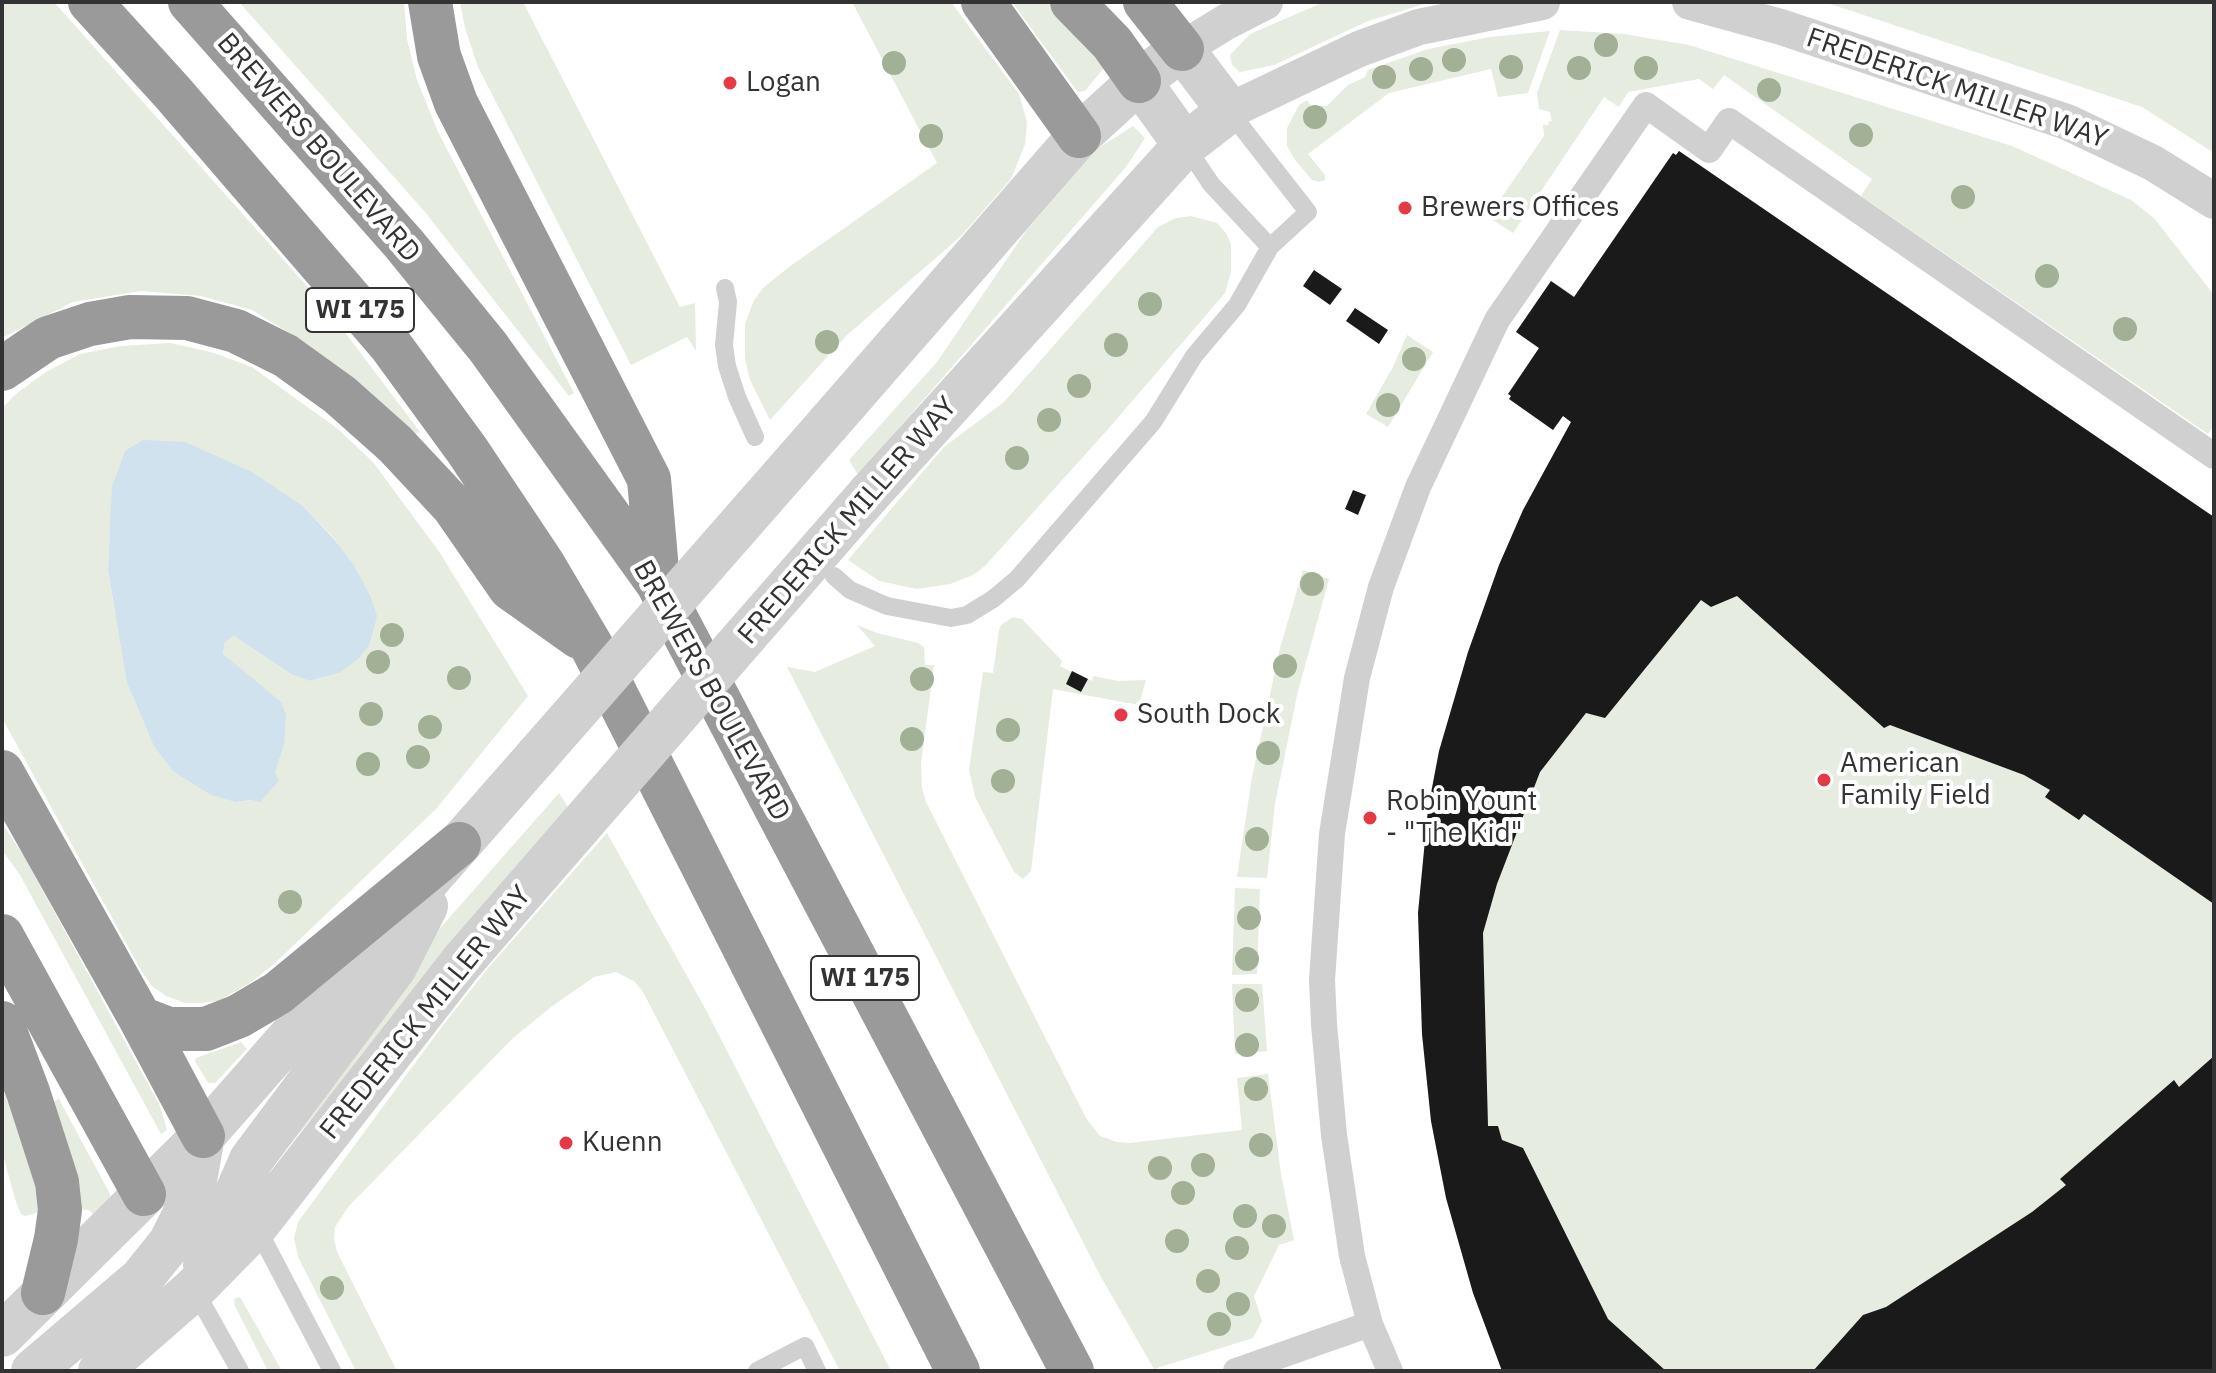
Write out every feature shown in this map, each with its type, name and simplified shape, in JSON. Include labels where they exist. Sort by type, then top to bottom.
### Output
[{"type":"highway","name":"WI 175","points":[[90,2],[172,92],[391,346],[467,450],[543,564],[592,647],[958,1371]]},
{"type":"highway","name":"BREWERS BOULEVARD","points":[[190,2],[404,244],[488,347],[658,584],[1072,1371]]},
{"type":"highway","points":[[430,2],[439,56],[456,103],[649,479],[658,584]]},
{"type":"highway","points":[[983,2],[1079,136]]},
{"type":"highway","points":[[1072,2],[1112,43],[1139,81]]},
{"type":"highway","points":[[1145,2],[1182,49]]},
{"type":"highway","points":[[2,369],[48,338],[90,324],[130,317],[187,318],[236,331],[286,356],[340,395],[395,444],[453,506],[510,588],[592,647]]},
{"type":"highway","points":[[2,772],[203,1136]]},
{"type":"highway","points":[[140,1018],[169,1029],[206,1029],[239,1016],[278,993],[459,844]]},
{"type":"highway","points":[[2,936],[144,1194]]},
{"type":"highway","points":[[2,1023],[57,1182],[60,1210],[43,1293]]},
{"type":"street","points":[[2,1335],[203,1136],[1079,136],[1139,81],[1182,49],[1265,2]]},
{"type":"street","name":"FREDERICK MILLER WAY","points":[[100,1371],[194,1289],[246,1209],[869,494],[1185,145],[1229,111],[1359,49],[1419,27],[1542,2]]},
{"type":"street","name":"FREDERICK MILLER WAY","points":[[1690,2],[1781,27],[2067,122],[2153,163],[2214,201]]},
{"type":"street","points":[[1182,49],[1229,111]]},
{"type":"street","points":[[1139,81],[1185,145]]},
{"type":"street","points":[[1390,1371],[1370,1324],[1352,1256],[1334,1135],[1322,980],[1332,834],[1357,678],[1381,587],[1418,487],[1497,320],[1646,105],[1709,150],[1729,121],[2214,456]]},
{"type":"street","points":[[246,1209],[251,1160],[395,967],[459,844]]},
{"type":"street","points":[[203,1136],[246,1209]]},
{"type":"street","points":[[33,1371],[141,1279],[170,1243],[186,1211],[203,1136]]},
{"type":"street","points":[[144,1194],[194,1289]]},
{"type":"street","points":[[1236,1371],[1370,1324]]},
{"type":"lane","points":[[834,576],[850,590],[887,606],[951,618],[967,615],[1017,579],[1153,422],[1194,356],[1237,305],[1270,247],[1308,212],[1229,111]]},
{"type":"lane","points":[[1185,145],[1211,184],[1270,247]]},
{"type":"lane","points":[[725,288],[728,302],[724,345],[727,366],[755,437]]},
{"type":"lane","points":[[246,1209],[332,1371]]},
{"type":"lane","points":[[194,1289],[240,1371]]},
{"type":"lane","points":[[757,1371],[805,1346],[817,1371]]},
{"type":"shaded area","points":[[2,2],[54,2],[329,311],[420,432],[415,434],[350,376],[307,344],[252,310],[201,296],[141,291],[73,302],[2,338]]},
{"type":"shaded area","points":[[239,2],[404,2],[407,39],[417,80],[438,132],[574,393],[569,396],[425,212]]},
{"type":"shaded area","points":[[460,2],[523,2],[680,307],[695,303],[696,351],[687,337],[631,365],[478,67]]},
{"type":"shaded area","points":[[852,2],[951,2],[1019,94],[1027,122],[1025,144],[1011,179],[961,236],[846,336],[770,420],[750,380],[745,359],[745,324],[754,300],[763,288],[789,267],[937,163]]},
{"type":"shaded area","points":[[1012,2],[1047,2],[1101,55],[1103,69],[1085,91],[1078,92]]},
{"type":"shaded area","points":[[1324,2],[1431,2],[1368,21],[1274,65],[1240,72],[1232,65],[1230,55],[1250,34]]},
{"type":"shaded area","points":[[1824,2],[2214,2],[2214,153],[2142,107]]},
{"type":"shaded area","points":[[1560,30],[1624,34],[1689,45],[2012,146],[2131,200],[2154,218],[2214,295],[2214,425],[2208,434],[1861,196],[1872,179],[1724,75],[1713,89],[1699,79],[1628,92],[1619,107],[1604,97],[1513,233],[1488,217],[1544,136],[1543,125],[1549,125],[1548,122],[1552,121],[1550,112],[1539,109],[1537,93]]},
{"type":"shaded area","points":[[1550,31],[1528,93],[1498,97],[1491,69],[1389,93],[1308,154],[1325,175],[1325,180],[1319,182],[1312,180],[1287,146],[1287,128],[1299,105],[1307,100],[1311,106],[1327,106],[1348,85],[1365,77],[1368,70],[1428,49],[1490,37]]},
{"type":"shaded area","points":[[1133,126],[1145,138],[1126,167],[858,475],[849,460],[937,362],[1026,231],[1097,149]]},
{"type":"shaded area","name":"American Family Field","points":[[1679,151],[2214,517],[2214,1371],[1502,1371],[1473,1293],[1446,1198],[1431,1121],[1422,1034],[1418,913],[1428,809],[1439,751],[1468,652],[1499,565],[1523,510],[1571,422],[1563,416],[1553,430],[1509,399],[1511,396],[1508,394],[1539,349],[1516,332],[1551,281],[1575,296],[1673,153],[1676,155]]},
{"type":"shaded area","points":[[1191,216],[1217,223],[1231,244],[1231,272],[1225,293],[985,566],[973,575],[950,584],[917,589],[879,581],[848,560],[944,447],[1004,402],[1158,227],[1176,218]]},
{"type":"shaded area","points":[[1407,335],[1433,352],[1388,427],[1366,414]]},
{"type":"shaded area","points":[[171,343],[214,353],[252,367],[338,429],[373,462],[440,553],[528,696],[436,809],[273,965],[250,983],[218,1001],[185,1003],[166,996],[152,986],[2,718],[2,408],[46,372],[80,354],[121,346]],"holes":[[[304,507],[334,538],[370,595],[339,673],[311,681],[291,674],[234,636],[225,642],[223,654],[284,745],[275,773],[252,800],[236,802],[115,613],[108,570],[110,523]]]},
{"type":"shaded area","points":[[1303,570],[1329,579],[1297,695],[1275,804],[1267,878],[1237,877],[1252,777],[1280,648]]},
{"type":"shaded area","points":[[1013,617],[1022,619],[1062,661],[1060,666],[1072,672],[1066,684],[1081,692],[1088,679],[1092,681],[1094,676],[1118,681],[1146,680],[1139,705],[1053,689],[1031,871],[1023,879],[1014,872],[975,797],[969,770],[983,672],[993,673],[999,630]]},
{"type":"shaded area","points":[[857,625],[918,643],[924,647],[925,665],[934,665],[921,763],[926,802],[1086,1118],[1100,1136],[1129,1143],[1242,1130],[1237,1078],[1268,1074],[1281,1174],[1294,1240],[1279,1245],[1254,1296],[1262,1321],[1253,1338],[1154,1369],[1101,1277],[787,667],[815,672],[875,646]]},
{"type":"shaded area","points":[[559,793],[568,807],[279,1158],[435,934]]},
{"type":"shaded area","points":[[2,823],[25,858],[160,1106],[167,1130],[161,1134],[20,875],[2,850]]},
{"type":"shaded area","points":[[607,833],[706,1010],[891,1371],[840,1371],[643,992],[635,982],[616,972],[594,977],[513,1038],[349,1206],[335,1227],[337,1252],[397,1371],[356,1371],[298,1257],[294,1238],[298,1222],[489,967]]},
{"type":"shaded area","points":[[1235,888],[1260,889],[1257,974],[1232,975]]},
{"type":"shaded area","points":[[1232,984],[1262,984],[1267,1051],[1235,1054]]},
{"type":"shaded area","points":[[241,1042],[247,1049],[215,1083],[208,1083],[196,1058]]},
{"type":"shaded area","points":[[2,1069],[38,1177],[40,1212],[25,1216],[16,1202],[2,1152]]},
{"type":"shaded area","points":[[59,1099],[110,1194],[110,1198],[93,1214],[89,1210],[75,1209],[50,1104]]},
{"type":"shaded area","points":[[240,1297],[282,1371],[268,1371],[235,1306],[234,1299]]},
{"type":"water","points":[[143,440],[185,442],[252,472],[304,507],[353,564],[370,595],[377,616],[369,646],[357,660],[339,673],[310,681],[291,674],[234,636],[225,642],[223,654],[281,702],[286,715],[284,745],[275,773],[279,781],[260,802],[236,802],[211,795],[173,771],[154,746],[127,682],[108,570],[112,487],[125,451]]},
{"type":"building","points":[[1679,151],[2214,517],[2214,904],[2084,814],[2079,820],[2045,797],[2050,790],[2024,775],[1890,725],[1884,728],[1737,596],[1711,607],[1701,600],[1605,718],[1586,713],[1540,772],[1497,884],[1483,933],[1488,1126],[1498,1126],[1502,1140],[1523,1148],[1608,1319],[1666,1371],[1502,1371],[1473,1293],[1446,1198],[1431,1121],[1422,1034],[1418,913],[1428,809],[1439,751],[1468,652],[1499,565],[1523,510],[1571,422],[1563,416],[1553,430],[1509,399],[1511,396],[1508,394],[1539,348],[1516,332],[1551,281],[1574,297],[1673,153],[1676,155]]},
{"type":"building","points":[[1314,270],[1342,289],[1330,305],[1303,286]]},
{"type":"building","points":[[1355,308],[1388,330],[1379,344],[1346,321]]},
{"type":"building","points":[[1353,490],[1366,495],[1358,515],[1345,509]]},
{"type":"building","points":[[1072,671],[1088,679],[1081,692],[1066,684]]},
{"type":"building","points":[[2214,1056],[2214,1371],[1813,1371],[1863,1315],[1886,1307],[2032,1212],[2066,1185],[2060,1179],[2174,1080],[2179,1087]]},
{"type":"place","name":"Logan","points":[[730,83]]},
{"type":"place","name":"Brewers Offices","points":[[1405,208]]},
{"type":"place","name":"South Dock","points":[[1121,715]]},
{"type":"place","name":"American Family Field","points":[[1824,780]]},
{"type":"place","name":"Robin Yount - \"The Kid\"","points":[[1370,818]]},
{"type":"place","name":"Kuenn","points":[[566,1143]]}]
